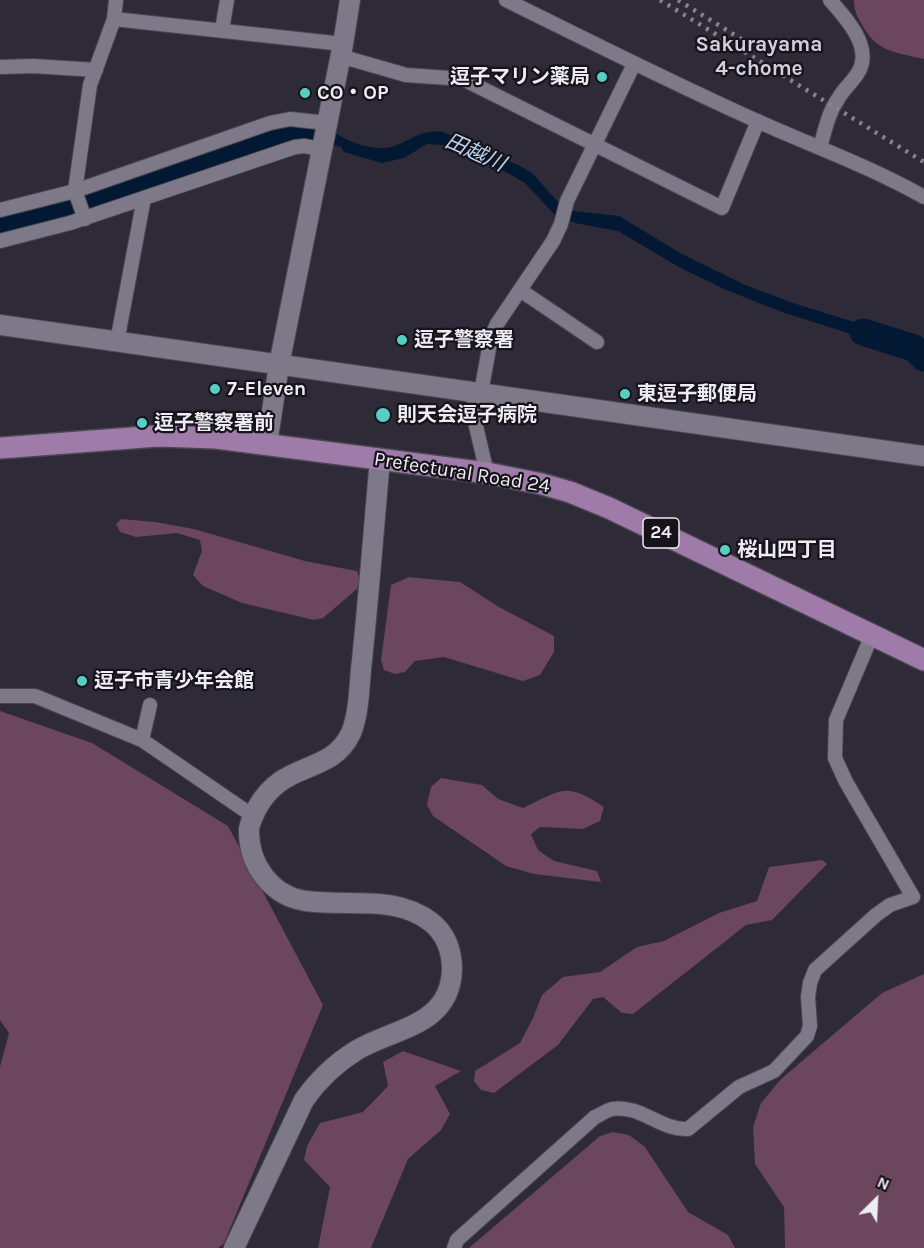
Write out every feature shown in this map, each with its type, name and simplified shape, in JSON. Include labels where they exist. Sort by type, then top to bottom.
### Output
[{"type":"main road","name":"Prefectural Road 24","points":[[0,448],[158,436],[216,438],[487,473],[542,484],[570,492],[609,508],[924,660]]},
{"type":"street","points":[[84,217],[76,192],[90,85],[114,20],[116,0]]},
{"type":"street","points":[[222,30],[227,0]]},
{"type":"street","points":[[267,444],[279,365],[350,0]]},
{"type":"street","points":[[506,0],[634,64],[820,147],[924,197]]},
{"type":"street","points":[[820,147],[837,99],[859,71],[864,49],[844,16],[830,0]]},
{"type":"street","points":[[114,20],[222,30],[342,50],[406,75],[463,79],[722,208],[758,121]]},
{"type":"street","points":[[487,473],[475,422],[477,393],[491,337],[497,324],[548,249],[561,224],[567,201],[634,64]]},
{"type":"street","points":[[0,67],[33,66],[96,70]]},
{"type":"street","points":[[0,210],[76,192],[270,123],[290,119],[326,125]]},
{"type":"street","points":[[0,241],[48,230],[295,147],[322,148]]},
{"type":"street","points":[[117,342],[144,198]]},
{"type":"street","points":[[520,290],[597,342]]},
{"type":"street","points":[[0,325],[924,456]]},
{"type":"street","points":[[234,1248],[310,1091],[331,1069],[358,1050],[427,1019],[443,1000],[451,981],[451,955],[441,931],[422,915],[392,905],[307,901],[285,894],[268,882],[255,865],[249,828],[266,793],[282,780],[333,756],[344,745],[351,733],[364,640],[380,459]]},
{"type":"street","points":[[454,1248],[457,1240],[595,1117],[612,1109],[636,1111],[677,1130],[688,1129],[739,1087],[774,1071],[807,1036],[810,1026],[808,997],[815,969],[890,905],[919,897],[846,782],[835,758],[836,720],[872,634]]},
{"type":"street","points":[[0,696],[35,696],[142,740],[253,816]]},
{"type":"street","points":[[142,740],[150,705]]},
{"type":"shaded area","points":[[854,0],[924,0],[924,59],[887,49],[873,40],[858,17]]},
{"type":"shaded area","points":[[121,519],[194,529],[305,561],[357,571],[360,579],[357,589],[323,618],[314,620],[242,603],[203,586],[193,575],[202,551],[200,540],[177,533],[136,537],[120,532],[116,524]]},
{"type":"shaded area","points":[[409,577],[460,582],[499,607],[554,636],[554,652],[540,675],[523,681],[444,657],[415,661],[405,672],[395,674],[384,670],[381,660],[391,585]]},
{"type":"shaded area","points":[[0,711],[92,743],[228,826],[323,1005],[224,1243],[218,1248],[0,1248],[0,1067],[9,1033],[0,1020]]},
{"type":"shaded area","points":[[441,778],[482,785],[498,799],[523,808],[564,791],[580,794],[604,807],[600,821],[583,829],[540,827],[531,834],[538,850],[554,861],[597,871],[601,882],[534,874],[506,866],[433,816],[427,805],[431,787]]},
{"type":"shaded area","points":[[822,860],[827,864],[772,920],[746,925],[633,1014],[622,1013],[603,997],[593,999],[558,1045],[494,1093],[481,1090],[474,1081],[475,1071],[520,1043],[542,995],[563,977],[600,972],[637,947],[664,941],[719,913],[757,901],[769,867]]},
{"type":"shaded area","points":[[924,974],[924,1248],[785,1248],[784,1207],[755,1164],[753,1127],[761,1103],[781,1079],[882,993]]},
{"type":"shaded area","points":[[403,1051],[461,1071],[435,1086],[450,1114],[441,1130],[408,1159],[371,1248],[318,1248],[330,1187],[304,1160],[307,1146],[320,1123],[363,1112],[388,1086],[383,1062]]},
{"type":"shaded area","points":[[613,1132],[629,1135],[645,1147],[688,1212],[728,1235],[735,1248],[469,1248],[600,1136]]},
{"type":"water","points":[[292,125],[325,131],[358,144],[377,148],[395,146],[424,133],[443,132],[532,173],[557,201],[573,211],[619,216],[680,253],[745,285],[793,303],[902,337],[895,348],[782,312],[724,289],[679,267],[618,231],[575,223],[555,215],[525,183],[508,173],[443,145],[427,144],[404,158],[382,163],[344,152],[341,147],[315,139],[299,140],[273,146],[74,216],[0,233],[0,216],[22,213],[73,199],[276,128]]},
{"type":"waterway","name":"田越川","points":[[863,332],[914,348],[924,358]]},
{"type":"railway","points":[[660,0],[924,162]]},
{"type":"railway","points":[[678,0],[754,47]]},
{"type":"place","name":"逗子マリン薬局","points":[[602,77]]},
{"type":"place","name":"CO・OP","points":[[305,93]]},
{"type":"place","name":"逗子警察署","points":[[402,340]]},
{"type":"place","name":"7-Eleven","points":[[215,389]]},
{"type":"place","name":"東逗子郵便局","points":[[625,394]]},
{"type":"place","name":"則天会逗子病院","points":[[383,415]]},
{"type":"place","name":"逗子警察署前","points":[[142,423]]},
{"type":"place","name":"桜山四丁目","points":[[725,550]]},
{"type":"place","name":"逗子市青少年会館","points":[[82,681]]},
{"type":"district","name":"Sakurayama 4-chome","points":[[759,57]]}]
